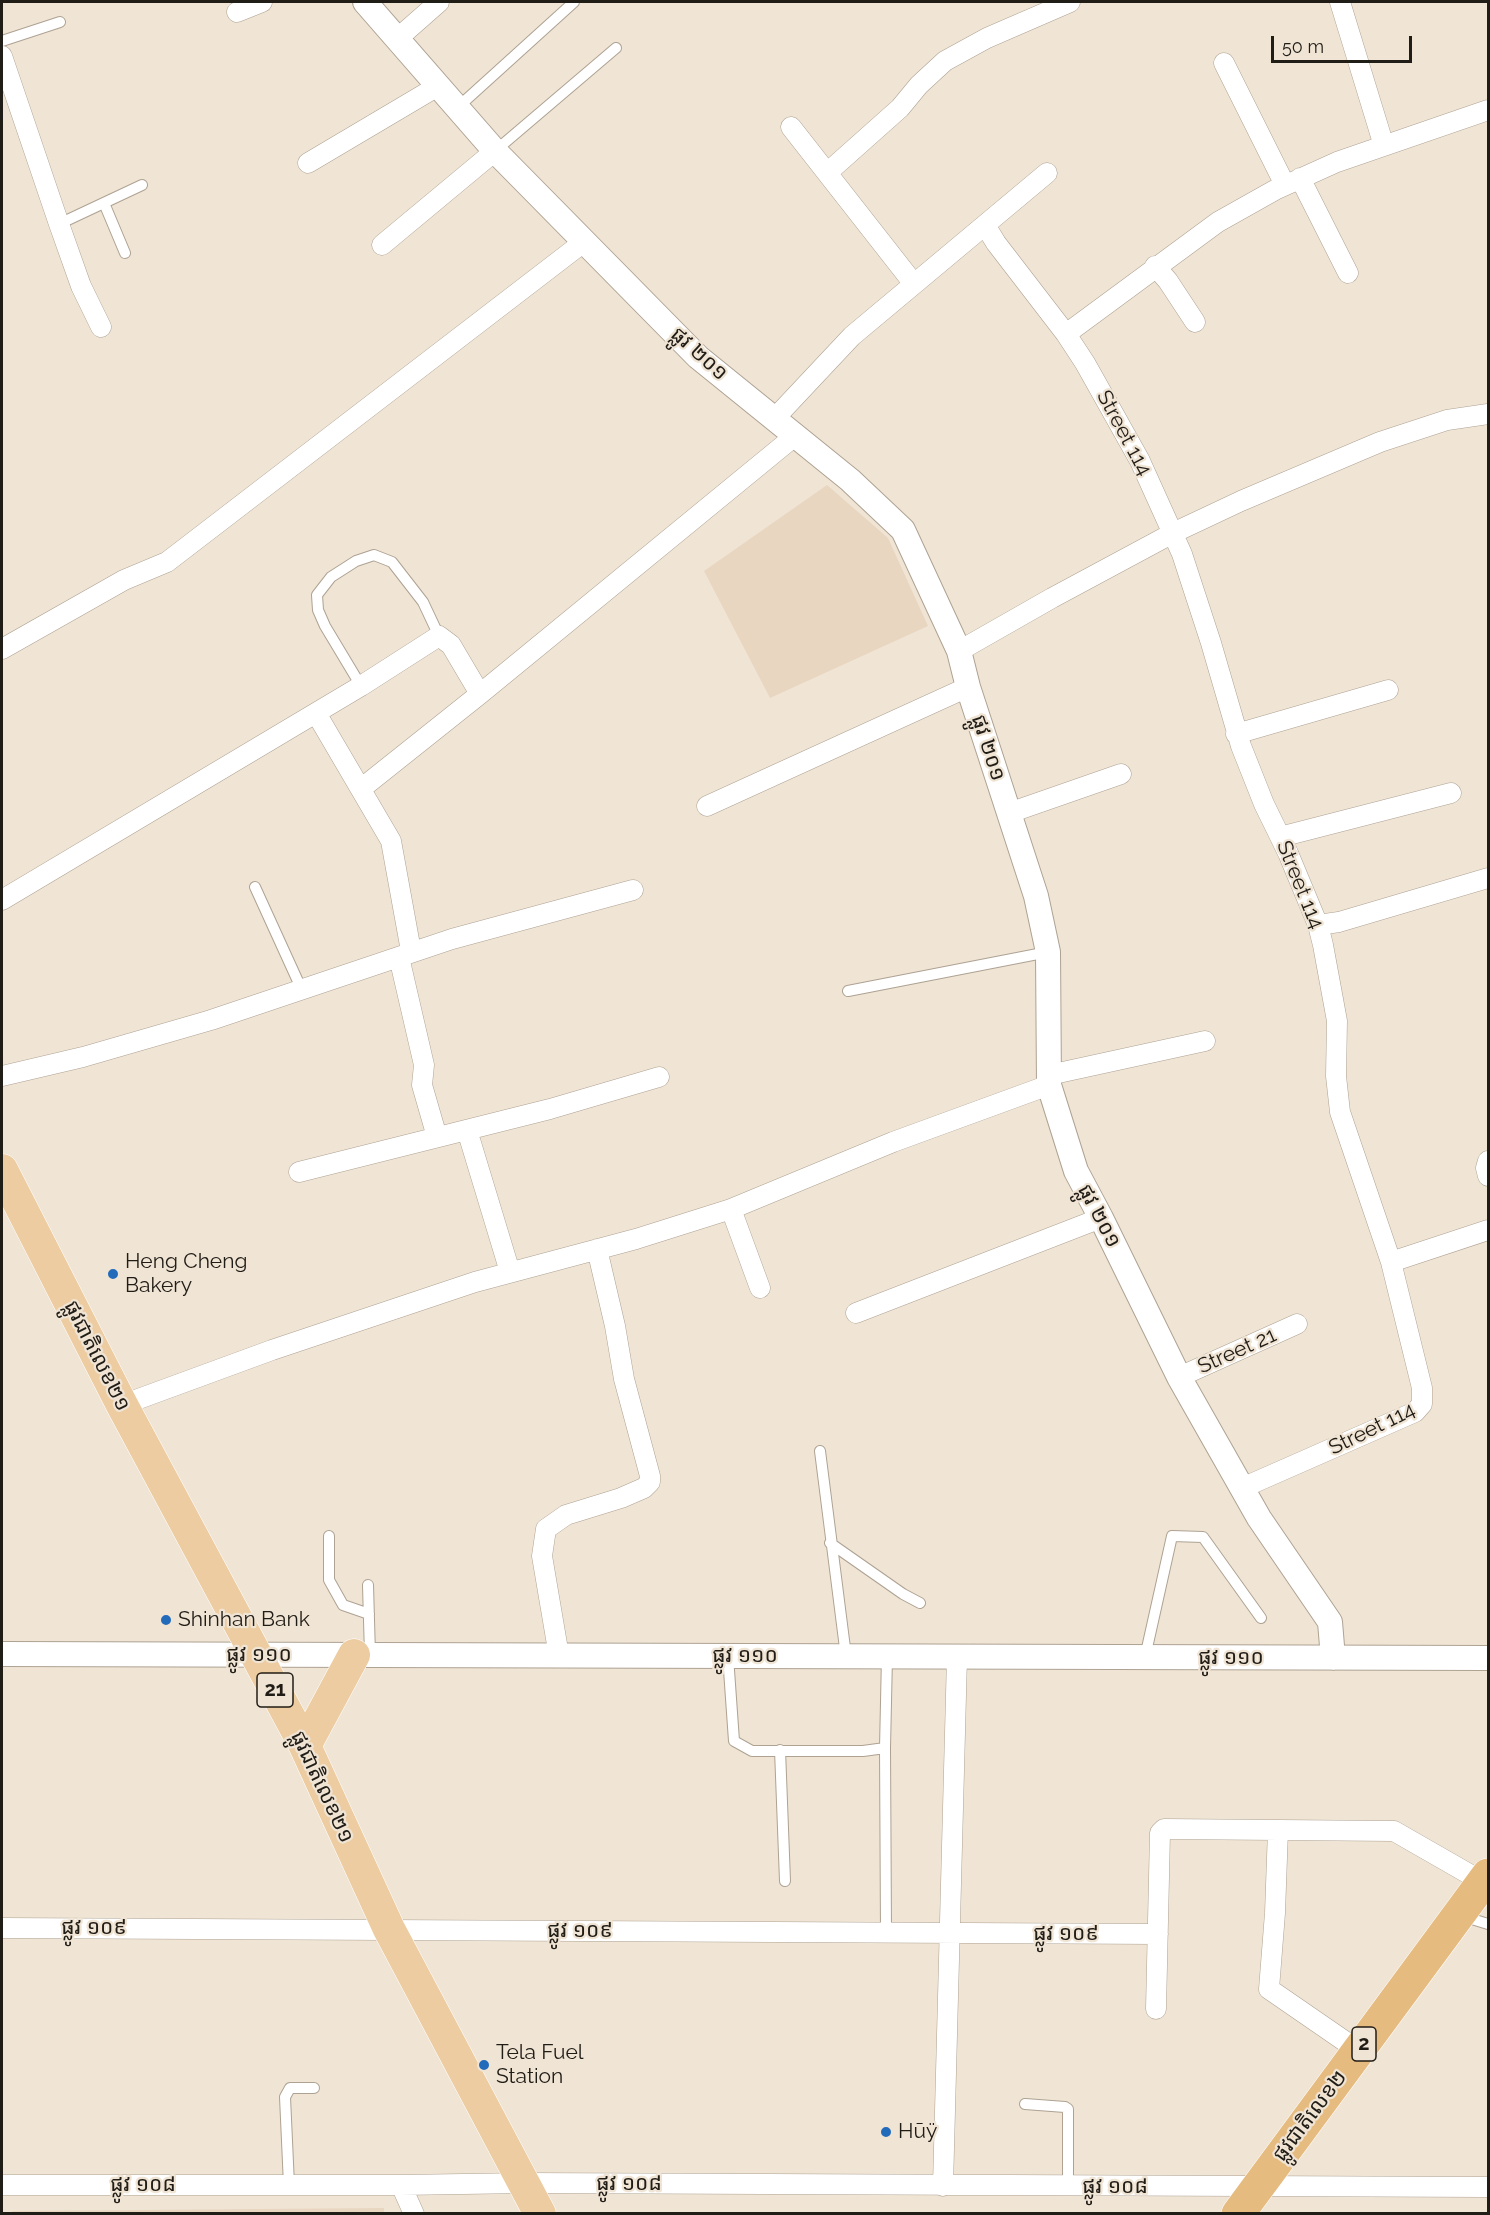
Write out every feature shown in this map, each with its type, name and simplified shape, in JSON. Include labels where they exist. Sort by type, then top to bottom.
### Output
[{"type":"highway","name":"ផ្លូវជាតិលេខ២","points":[[1238,2214],[1359,2051],[1474,1919],[1486,1878]]},
{"type":"main road","name":"ផ្លូវជាតិលេខ២១","points":[[2,1170],[122,1405],[305,1746],[389,1929],[540,2214]]},
{"type":"main road","points":[[305,1746],[362,1655]]},
{"type":"street","points":[[237,12],[262,2]]},
{"type":"street","name":"ផ្លូវ ២០១","points":[[365,2],[495,151],[698,357],[850,480],[903,530],[959,651],[968,687],[1036,896],[1048,952],[1049,1079],[1076,1172],[1179,1377],[1259,1518],[1330,1622],[1333,1658]]},
{"type":"street","points":[[398,39],[439,2]]},
{"type":"street","points":[[827,173],[900,108],[919,85],[945,61],[987,38],[1071,2]]},
{"type":"street","points":[[1340,2],[1384,146]]},
{"type":"street","points":[[2,56],[81,286],[101,327]]},
{"type":"street","points":[[1224,63],[1292,182],[1348,273]]},
{"type":"street","points":[[308,163],[438,86]]},
{"type":"street","points":[[1066,334],[1145,277],[1155,266],[1218,222],[1292,182],[1337,162],[1488,110]]},
{"type":"street","points":[[791,127],[914,284]]},
{"type":"street","points":[[382,245],[495,151]]},
{"type":"street","points":[[774,418],[852,336],[1047,173]]},
{"type":"street","name":"Street 114","points":[[985,225],[996,243],[1066,334],[1117,416],[1173,533],[1211,643],[1236,734],[1318,926],[1337,1021],[1336,1076],[1340,1112],[1391,1262],[1422,1388],[1422,1404],[1415,1412],[1242,1488]]},
{"type":"street","points":[[2,649],[124,580],[167,562],[585,240]]},
{"type":"street","points":[[1155,266],[1168,281],[1195,322]]},
{"type":"street","points":[[959,651],[1173,533],[1241,501],[1380,442],[1447,420],[1488,414]]},
{"type":"street","points":[[362,788],[796,435]]},
{"type":"street","points":[[2,900],[361,686],[439,636],[450,645],[480,694]]},
{"type":"street","points":[[707,806],[968,687]]},
{"type":"street","points":[[1236,734],[1388,690]]},
{"type":"street","points":[[316,713],[392,841],[405,954],[424,1065],[422,1084],[437,1137]]},
{"type":"street","points":[[1009,813],[1121,774]]},
{"type":"street","points":[[1280,837],[1451,793]]},
{"type":"street","points":[[1318,926],[1339,922],[1488,878]]},
{"type":"street","points":[[2,1076],[83,1057],[211,1020],[405,954],[633,890]]},
{"type":"street","points":[[122,1405],[272,1350],[510,1272],[636,1239],[731,1209],[1049,1079],[1205,1041]]},
{"type":"street","points":[[299,1172],[467,1130],[659,1077]]},
{"type":"street","points":[[467,1130],[510,1272]]},
{"type":"street","points":[[1488,1161],[1486,1168],[1488,1176]]},
{"type":"street","points":[[731,1209],[760,1288]]},
{"type":"street","points":[[856,1313],[1101,1218]]},
{"type":"street","points":[[1391,1262],[1488,1230]]},
{"type":"street","points":[[559,1656],[542,1556],[546,1529],[566,1515],[621,1498],[644,1488],[650,1482],[624,1379],[615,1326],[597,1249]]},
{"type":"street","name":"Street 21","points":[[1179,1377],[1297,1324]]},
{"type":"street","name":"ផ្លូវ ១១០","points":[[2,1654],[1488,1658]]},
{"type":"street","points":[[943,2186],[957,1657]]},
{"type":"street","points":[[1156,2009],[1160,1833],[1164,1828],[1394,1831],[1486,1878]]},
{"type":"street","points":[[1278,1830],[1269,1989],[1359,2051]]},
{"type":"street","name":"ផ្លូវ ១០៩","points":[[2,1928],[1158,1934]]},
{"type":"street","name":"ផ្លូវ ១០៨","points":[[2,2185],[1488,2187]]},
{"type":"street","points":[[401,2185],[414,2214]]},
{"type":"lane","points":[[457,108],[574,2]]},
{"type":"lane","points":[[2,41],[60,21]]},
{"type":"lane","points":[[495,151],[616,48]]},
{"type":"lane","points":[[59,224],[142,185]]},
{"type":"lane","points":[[104,203],[125,253]]},
{"type":"lane","points":[[361,686],[324,626],[318,610],[317,595],[331,577],[356,561],[374,555],[392,562],[423,602],[439,636]]},
{"type":"lane","points":[[255,887],[301,988]]},
{"type":"lane","points":[[848,990],[1048,952]]},
{"type":"lane","points":[[820,1451],[846,1656]]},
{"type":"lane","points":[[329,1536],[329,1580],[343,1605],[369,1614]]},
{"type":"lane","points":[[1145,1657],[1172,1536],[1203,1537],[1261,1618]]},
{"type":"lane","points":[[830,1543],[903,1594],[920,1602]]},
{"type":"lane","points":[[362,1655],[369,1614],[368,1585]]},
{"type":"lane","points":[[728,1656],[734,1741],[752,1750],[863,1751],[885,1748]]},
{"type":"lane","points":[[886,1933],[887,1656]]},
{"type":"lane","points":[[780,1750],[784,1881]]},
{"type":"lane","points":[[289,2185],[285,2097],[290,2088],[314,2088]]},
{"type":"lane","points":[[1025,2104],[1068,2109],[1068,2187]]},
{"type":"shaded area","points":[[827,485],[888,538],[928,626],[770,698],[704,571]]},
{"type":"shaded area","points":[[384,2208],[384,2214],[12,2213],[12,2211]]},
{"type":"place","name":"Heng Cheng Bakery","points":[[113,1274]]},
{"type":"place","name":"Shinhan Bank","points":[[166,1620]]},
{"type":"place","name":"Tela Fuel Station","points":[[484,2065]]},
{"type":"place","name":"Hūÿ","points":[[886,2132]]}]
